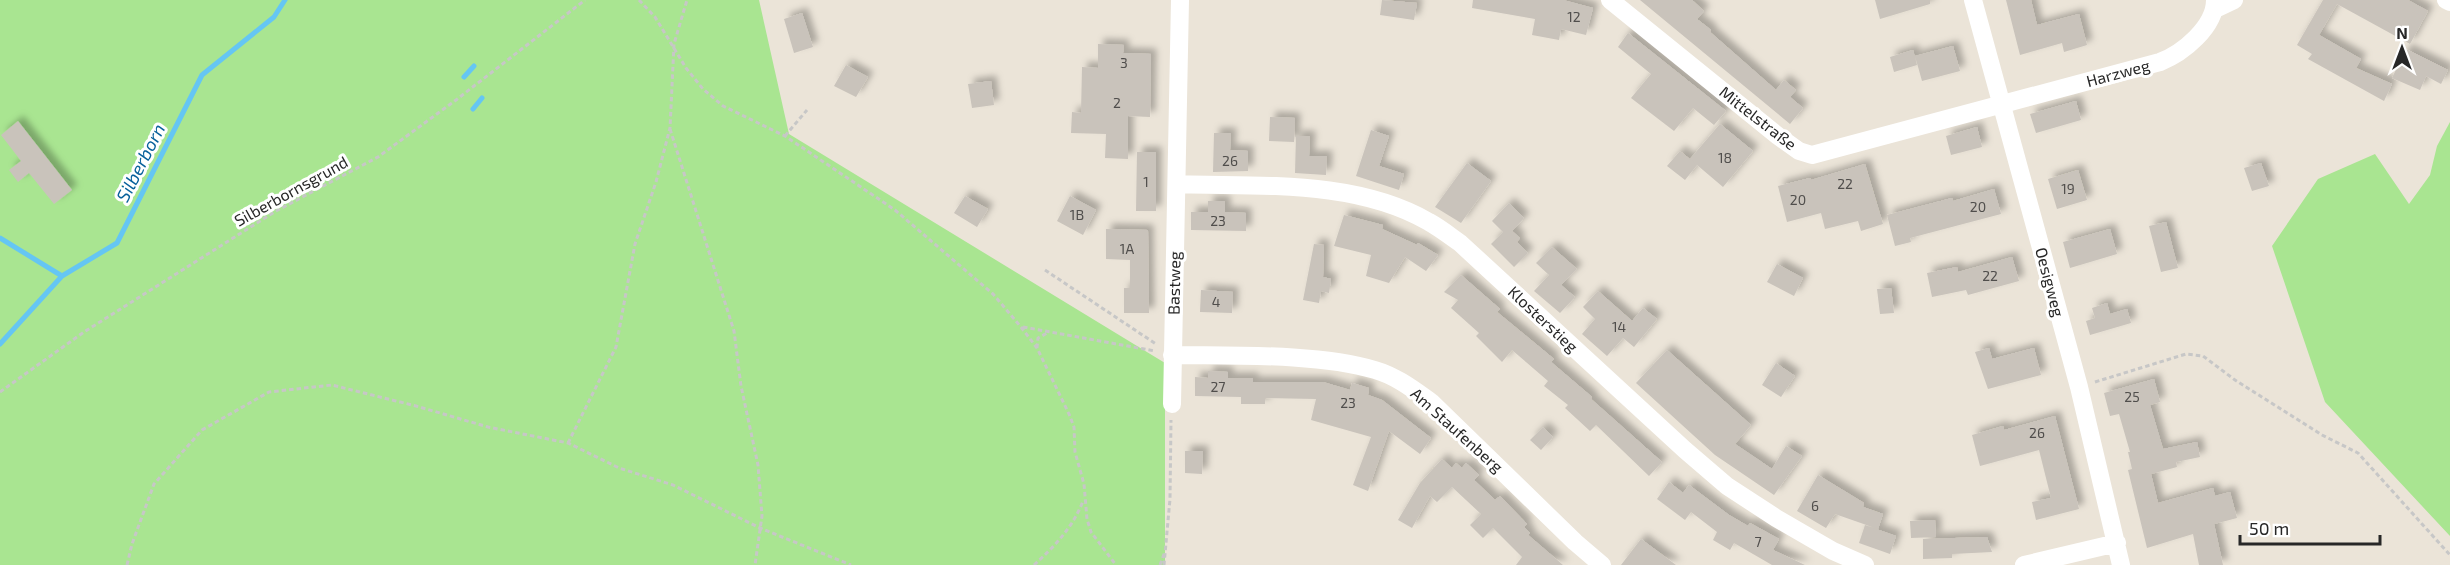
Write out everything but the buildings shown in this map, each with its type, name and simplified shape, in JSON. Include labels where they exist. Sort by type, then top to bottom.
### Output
[{"type":"street","name":"Bastweg","points":[[1172,404],[1180,0]]},
{"type":"street","name":"Mittelstraße","points":[[1610,0],[1778,135],[1799,151],[1812,155],[2001,104]]},
{"type":"street","name":"Oesigweg","points":[[1973,0],[2079,387],[2121,565]]},
{"type":"street","name":"Harzweg","points":[[2001,104],[2173,57],[2187,46],[2207,24],[2215,5],[2234,0]]},
{"type":"street","points":[[2446,0],[2450,2]]},
{"type":"street","name":"Klosterstieg","points":[[1177,184],[1332,191],[1397,207],[1428,221],[1460,243],[1684,450],[1727,486],[1833,551],[1865,565]]},
{"type":"street","name":"Am Staufenberg","points":[[1172,355],[1282,358],[1343,363],[1377,370],[1407,385],[1439,409],[1575,542],[1602,565]]},
{"type":"street","points":[[2024,565],[2117,543]]},
{"type":"path","name":"Silberbornsgrund","points":[[0,392],[84,332],[276,210],[378,157],[585,0]]},
{"type":"path","points":[[639,0],[655,16],[674,44],[686,68],[703,89],[723,106],[785,136],[895,210],[993,294],[1021,327],[1036,348],[1074,427],[1075,452],[1084,484],[1084,500],[1091,532],[1116,565]]},
{"type":"path","points":[[568,443],[616,347],[635,244],[656,182],[670,128],[674,44],[687,0]]},
{"type":"path","points":[[785,136],[807,110]]},
{"type":"path","points":[[670,128],[734,331],[741,386],[758,465],[762,516],[755,565]]},
{"type":"path","points":[[1045,270],[1172,355]]},
{"type":"path","points":[[1021,327],[1172,355]]},
{"type":"path","points":[[1036,348],[1038,338],[1049,332]]},
{"type":"path","points":[[2079,387],[2186,354],[2203,356],[2235,380],[2322,435],[2358,453],[2450,555]]},
{"type":"path","points":[[127,565],[132,544],[154,484],[202,430],[269,392],[332,385],[488,427],[568,443],[619,468],[673,485],[760,528],[851,565]]},
{"type":"path","points":[[1162,565],[1166,549],[1170,499],[1172,404]]},
{"type":"path","points":[[1034,565],[1058,543],[1077,517],[1084,500]]},
{"type":"green space","points":[[0,0],[759,0],[789,134],[1165,363],[1165,565],[0,565]]},
{"type":"green space","points":[[2450,122],[2450,536],[2325,402],[2272,246],[2318,179],[2375,154],[2409,204],[2430,175],[2437,146]]},
{"type":"waterway","name":"Silberborn","points":[[0,238],[62,276],[117,243],[202,75],[274,17],[285,0]]},
{"type":"waterway","points":[[464,77],[474,66]]},
{"type":"waterway","points":[[473,109],[482,98]]},
{"type":"waterway","points":[[0,344],[62,276]]}]
